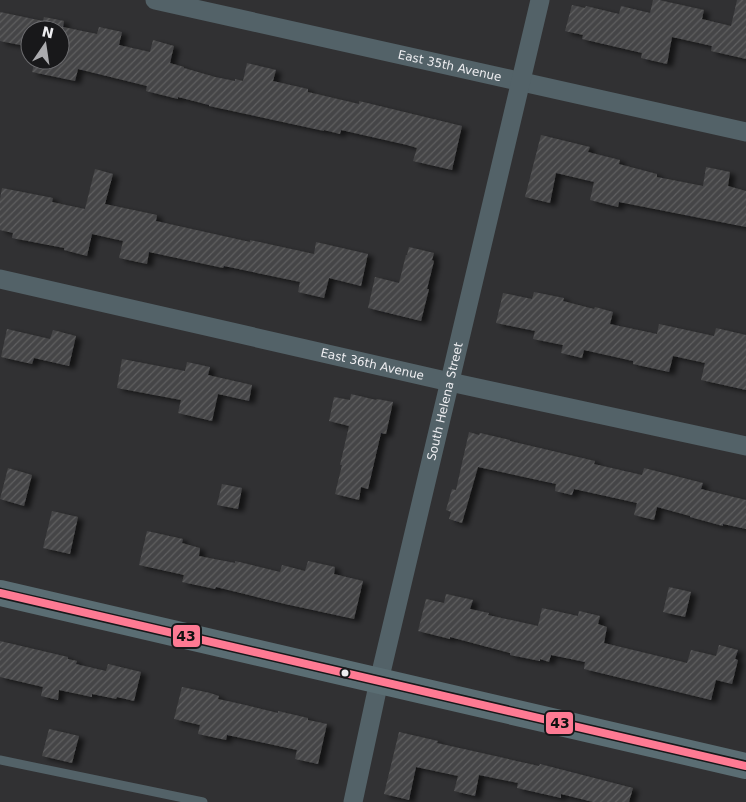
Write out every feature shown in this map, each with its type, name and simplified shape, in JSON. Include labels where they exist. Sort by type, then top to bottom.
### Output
[{"type":"street","name":"East 35th Avenue","points":[[155,0],[746,132]]},
{"type":"street","name":"South Helena Street","points":[[353,802],[379,681],[540,0]]},
{"type":"street","name":"East 36th Avenue","points":[[0,279],[450,382],[746,446]]},
{"type":"street","points":[[0,593],[746,766]]},
{"type":"lane","points":[[0,760],[203,802]]},
{"type":"building","points":[[653,0],[704,10],[702,19],[731,26],[737,0],[746,0],[746,59],[711,51],[712,46],[672,37],[667,64],[641,58],[642,53],[582,39],[583,35],[565,31],[572,5],[585,8],[586,6],[619,14],[621,6],[650,13]]},
{"type":"building","points":[[0,12],[38,20],[20,20],[20,45],[0,41]]},
{"type":"building","points":[[44,17],[59,20],[43,20]]},
{"type":"building","points":[[99,27],[122,32],[119,45],[150,52],[153,40],[174,46],[170,63],[215,77],[243,81],[247,63],[276,70],[273,81],[308,89],[308,92],[359,104],[359,101],[462,126],[452,170],[413,161],[417,148],[407,145],[341,130],[340,134],[324,131],[209,106],[178,97],[178,99],[146,91],[147,86],[78,69],[75,81],[32,72],[32,70],[70,70],[70,28],[97,34]]},
{"type":"building","points":[[541,135],[590,147],[588,152],[620,160],[619,164],[657,174],[657,177],[703,186],[706,167],[730,172],[728,186],[746,191],[746,227],[619,202],[618,207],[590,200],[594,182],[556,173],[550,203],[525,197]]},
{"type":"building","points":[[95,169],[113,174],[105,204],[157,215],[156,221],[314,254],[316,242],[368,254],[361,286],[329,278],[324,298],[298,292],[300,282],[224,266],[223,268],[149,252],[147,264],[119,258],[123,241],[92,234],[87,256],[64,250],[64,248],[12,238],[13,233],[0,230],[2,188],[53,198],[52,202],[85,209]]},
{"type":"building","points":[[409,247],[434,253],[432,260],[434,261],[427,289],[429,289],[421,321],[368,308],[375,277],[399,283]]},
{"type":"building","points":[[534,292],[564,298],[563,301],[594,309],[595,307],[613,312],[610,324],[657,334],[659,324],[714,336],[716,328],[746,335],[746,390],[701,380],[705,363],[673,356],[669,372],[633,364],[633,361],[584,350],[582,358],[561,353],[563,345],[533,339],[535,331],[496,323],[503,293],[532,299]]},
{"type":"building","points":[[7,329],[50,339],[53,330],[76,336],[69,366],[34,358],[32,364],[1,357]]},
{"type":"building","points":[[122,359],[185,371],[187,362],[210,367],[208,375],[252,385],[249,401],[218,394],[212,421],[178,413],[181,400],[117,388]]},
{"type":"building","points":[[351,394],[393,402],[386,434],[381,433],[368,489],[361,487],[359,500],[335,494],[349,426],[329,421],[334,397],[350,400]]},
{"type":"building","points":[[469,432],[595,461],[594,464],[642,475],[644,468],[703,483],[701,489],[746,500],[746,529],[723,524],[723,526],[657,507],[654,520],[634,515],[637,503],[574,489],[572,495],[555,491],[556,484],[478,467],[462,523],[449,519],[451,512],[446,510],[452,489],[456,490]]},
{"type":"building","points":[[8,468],[32,475],[24,506],[0,499]]},
{"type":"building","points":[[222,484],[242,488],[238,509],[217,505]]},
{"type":"building","points":[[52,511],[78,517],[70,554],[43,548]]},
{"type":"building","points":[[147,531],[183,539],[182,543],[200,548],[199,556],[235,563],[235,561],[280,572],[282,565],[305,571],[308,561],[335,567],[334,574],[363,581],[354,619],[216,587],[215,589],[182,582],[184,575],[139,565]]},
{"type":"building","points":[[669,587],[691,592],[685,617],[663,612]]},
{"type":"building","points":[[446,594],[473,600],[470,609],[538,626],[542,608],[578,616],[579,611],[600,616],[598,624],[607,627],[604,643],[687,663],[691,650],[716,656],[719,645],[738,650],[735,659],[738,660],[732,684],[716,680],[711,700],[584,669],[585,662],[551,655],[549,662],[540,659],[540,661],[510,655],[510,653],[450,637],[450,639],[418,631],[426,599],[444,603]]},
{"type":"building","points":[[0,641],[68,657],[68,659],[77,661],[76,664],[106,671],[108,664],[141,672],[134,701],[92,694],[92,697],[59,690],[58,700],[41,696],[43,687],[0,677]]},
{"type":"building","points":[[182,687],[219,696],[218,699],[278,713],[278,711],[327,724],[318,764],[295,759],[297,750],[227,735],[226,740],[198,734],[200,725],[174,719]]},
{"type":"building","points":[[49,729],[79,736],[72,763],[42,756]]},
{"type":"building","points":[[399,732],[438,741],[437,743],[539,766],[540,764],[633,788],[629,802],[593,802],[561,794],[561,798],[517,788],[518,783],[479,775],[475,796],[454,791],[458,776],[416,767],[409,800],[384,794]]},
{"type":"transit line","name":"43","points":[[0,593],[746,766]]}]
